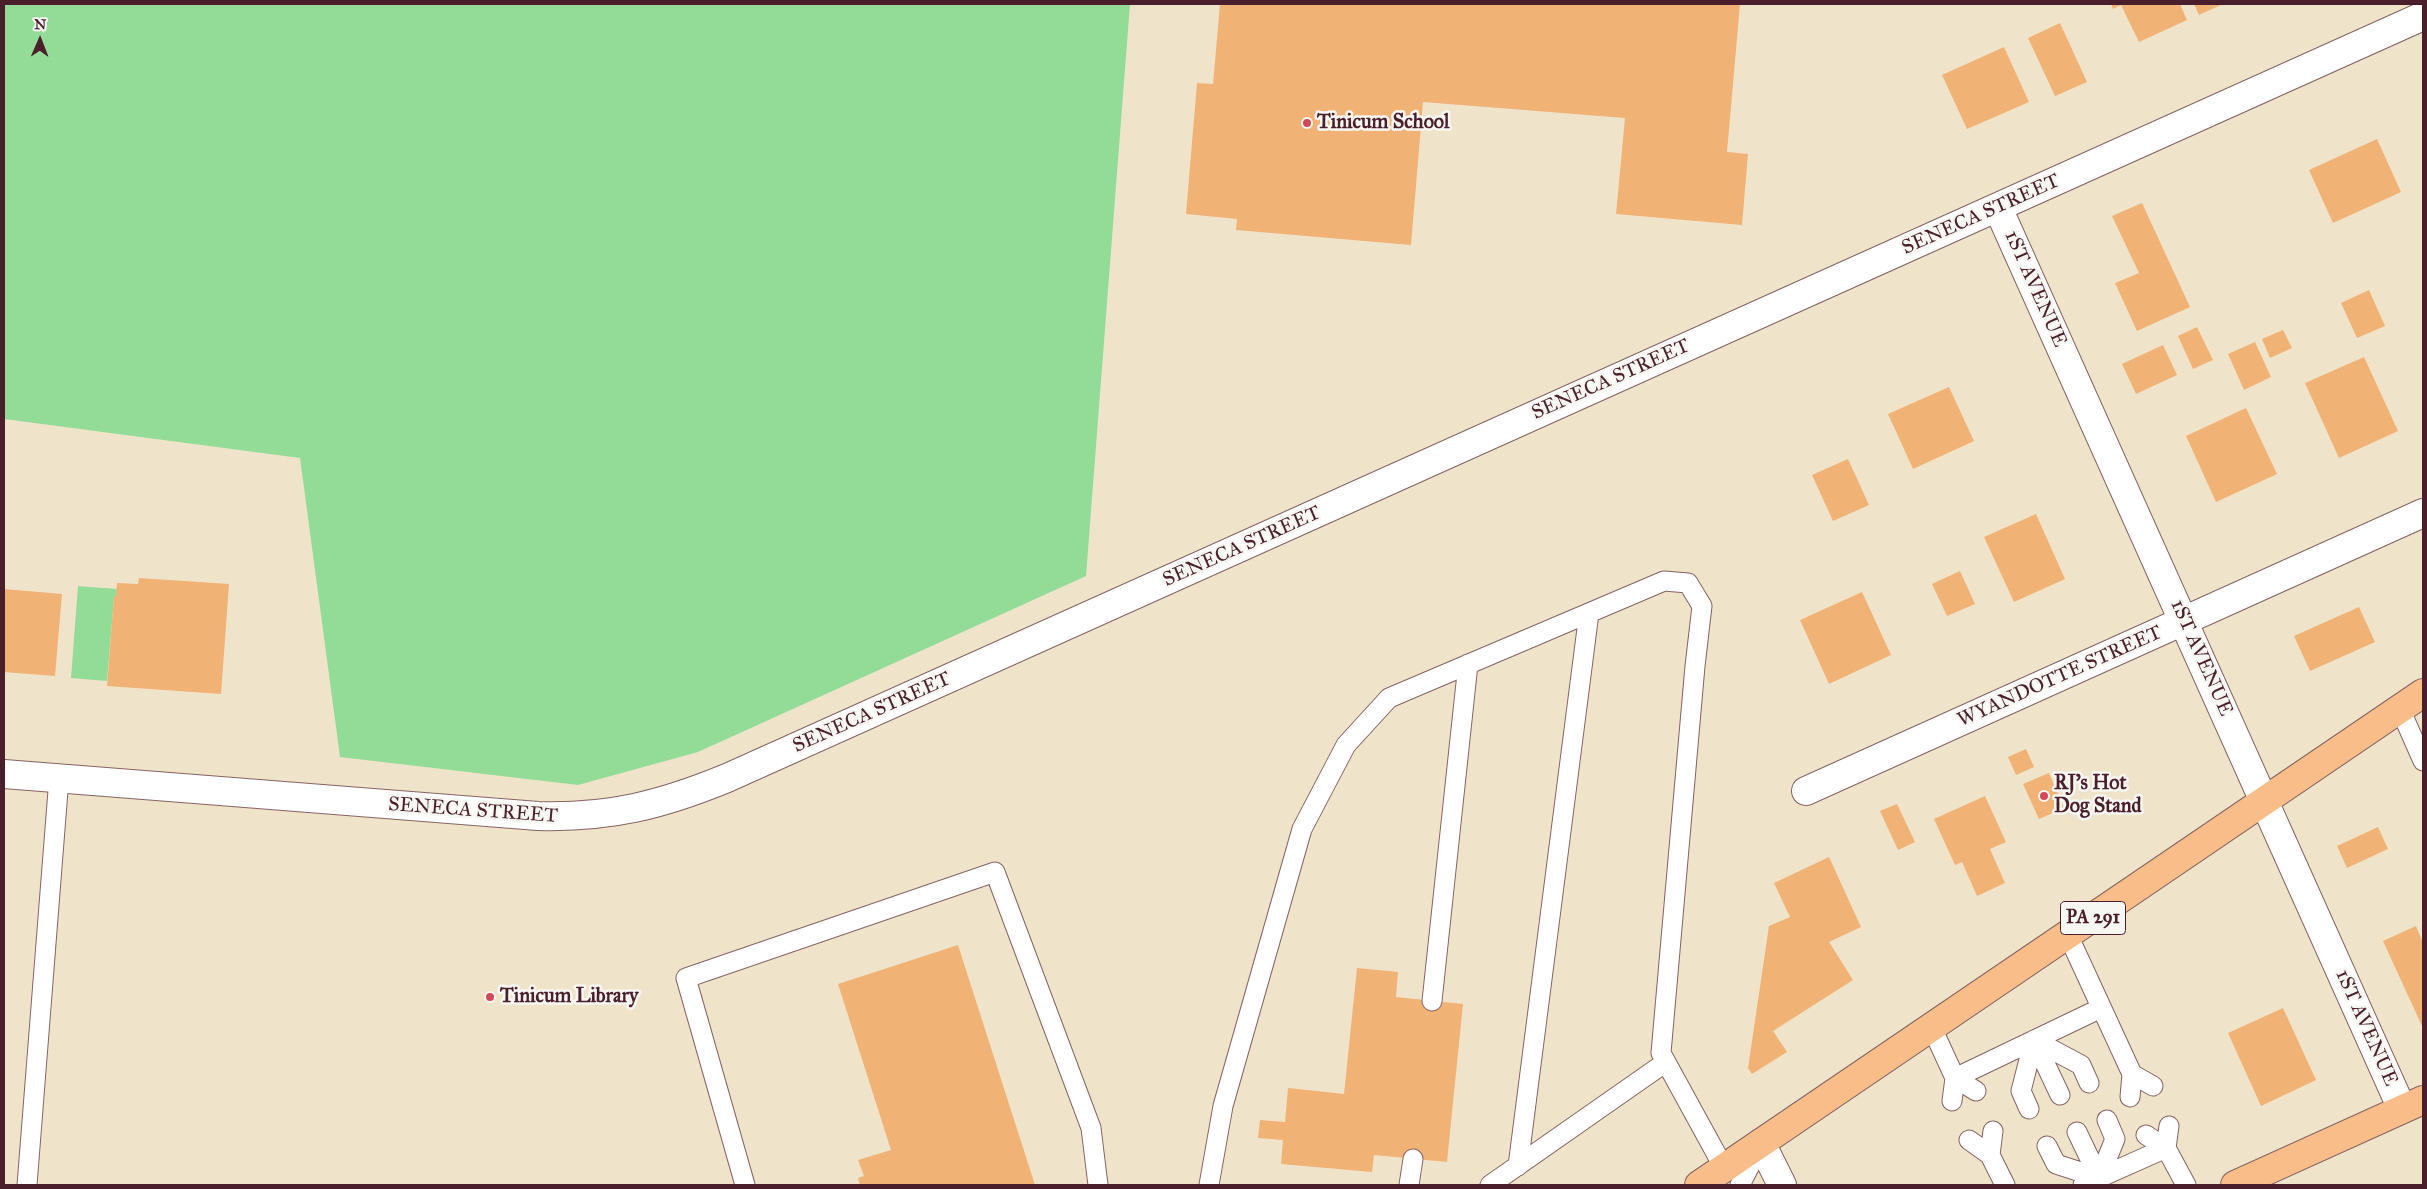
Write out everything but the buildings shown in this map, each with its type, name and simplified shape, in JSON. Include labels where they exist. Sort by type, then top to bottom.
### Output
[{"type":"main road","name":"PA 291","points":[[1699,1185],[1732,1177],[1761,1143],[2423,693]]},
{"type":"main road","points":[[2235,1185],[2413,1104]]},
{"type":"street","name":"SENECA STREET","points":[[4,774],[538,816],[593,816],[648,806],[727,778],[2423,16]]},
{"type":"street","name":"1ST AVENUE","points":[[1998,208],[2265,801],[2413,1104]]},
{"type":"street","name":"WYANDOTTE STREET","points":[[1806,791],[2423,513]]},
{"type":"street","points":[[1761,1143],[1782,1185]]},
{"type":"lane","points":[[1209,1185],[1222,1106],[1302,829],[1346,745],[1389,698],[1664,581],[1688,583],[1702,606],[1661,1053],[1732,1177]]},
{"type":"lane","points":[[1518,1166],[1589,613]]},
{"type":"lane","points":[[1432,1001],[1468,664]]},
{"type":"lane","points":[[2400,710],[2423,761]]},
{"type":"lane","points":[[27,1185],[59,778]]},
{"type":"lane","points":[[745,1185],[686,978],[995,872],[1091,1128],[1098,1185]]},
{"type":"lane","points":[[2068,935],[2132,1074],[2130,1097]]},
{"type":"lane","points":[[1955,1078],[2100,1008]]},
{"type":"lane","points":[[1932,1028],[1955,1078],[1952,1101]]},
{"type":"lane","points":[[2034,1040],[2081,1065],[2089,1083]]},
{"type":"lane","points":[[2034,1040],[2060,1095]]},
{"type":"lane","points":[[2029,1109],[2021,1091],[2034,1040]]},
{"type":"lane","points":[[1490,1185],[1666,1062]]},
{"type":"lane","points":[[2132,1074],[2153,1086]]},
{"type":"lane","points":[[1955,1078],[1976,1091]]},
{"type":"lane","points":[[2090,1182],[2115,1139],[2107,1120]]},
{"type":"lane","points":[[2166,1148],[2169,1126]]},
{"type":"lane","points":[[1990,1155],[1993,1131]]},
{"type":"lane","points":[[2078,1132],[2090,1182]]},
{"type":"lane","points":[[2146,1135],[2166,1148],[2186,1185]]},
{"type":"lane","points":[[1969,1140],[1990,1155],[2005,1185]]},
{"type":"lane","points":[[2047,1146],[2056,1164],[2090,1182]]},
{"type":"lane","points":[[2090,1182],[2166,1148]]},
{"type":"lane","points":[[1410,1185],[1413,1159]]},
{"type":"green space","points":[[4,4],[1130,4],[1086,576],[698,752],[578,785],[340,757],[300,458],[4,419]]},
{"type":"green space","points":[[78,586],[117,589],[116,597],[114,597],[107,681],[71,678]]},
{"type":"place","name":"Tinicum School","points":[[1307,123]]},
{"type":"place","name":"RJ's Hot Dog Stand","points":[[2044,796]]},
{"type":"place","name":"Tinicum Library","points":[[490,997]]}]
